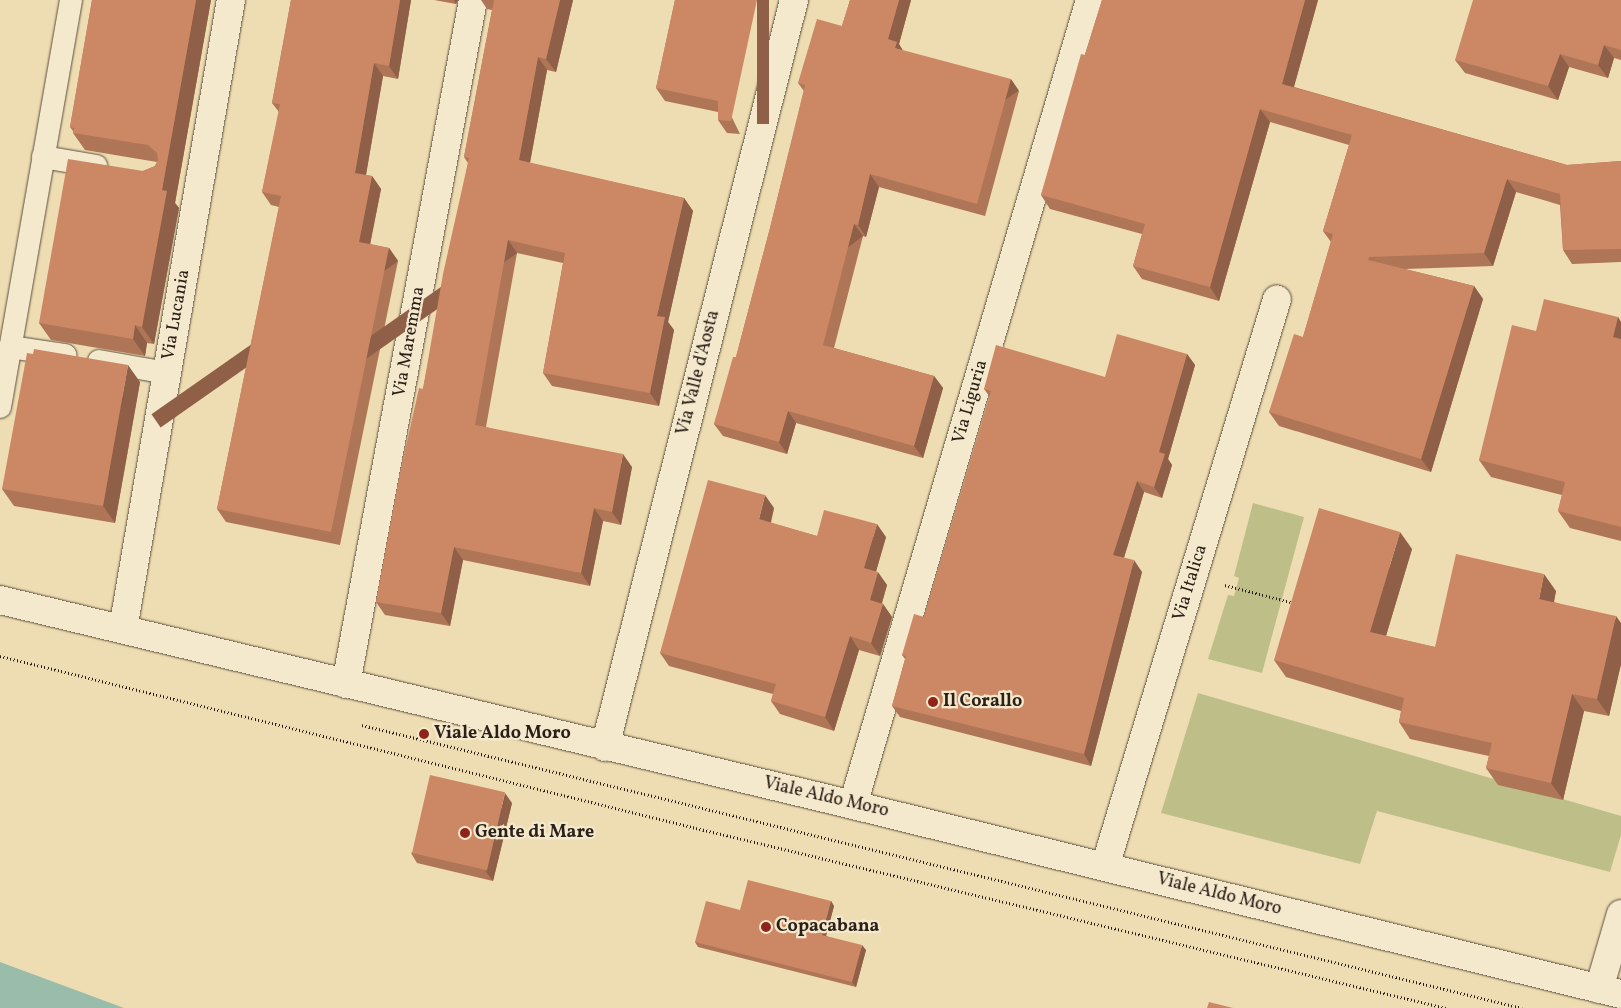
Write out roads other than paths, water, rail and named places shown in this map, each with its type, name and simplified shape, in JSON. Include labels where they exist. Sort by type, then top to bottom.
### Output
[{"type":"street","name":"Via Lucania","points":[[123,629],[231,0]]},
{"type":"street","name":"Via Maremma","points":[[346,684],[473,0]]},
{"type":"street","name":"Via Valle d'Aosta","points":[[605,747],[794,0]]},
{"type":"street","name":"Via Liguria","points":[[853,804],[1090,0]]},
{"type":"street","name":"Via Italica","points":[[1106,867],[1277,299]]},
{"type":"street","name":"Viale Aldo Moro","points":[[0,600],[605,747],[853,804],[1610,991]]},
{"type":"street","points":[[1610,991],[1621,914]]},
{"type":"lane","points":[[0,407],[71,0]]},
{"type":"lane","points":[[43,157],[119,169]]},
{"type":"lane","points":[[10,347],[167,373]]},
{"type":"place","name":"Il Corallo","points":[[933,702]]},
{"type":"place","name":"Viale Aldo Moro","points":[[424,734]]},
{"type":"place","name":"Gente di Mare","points":[[465,833]]},
{"type":"place","name":"Copacabana","points":[[766,927]]}]
